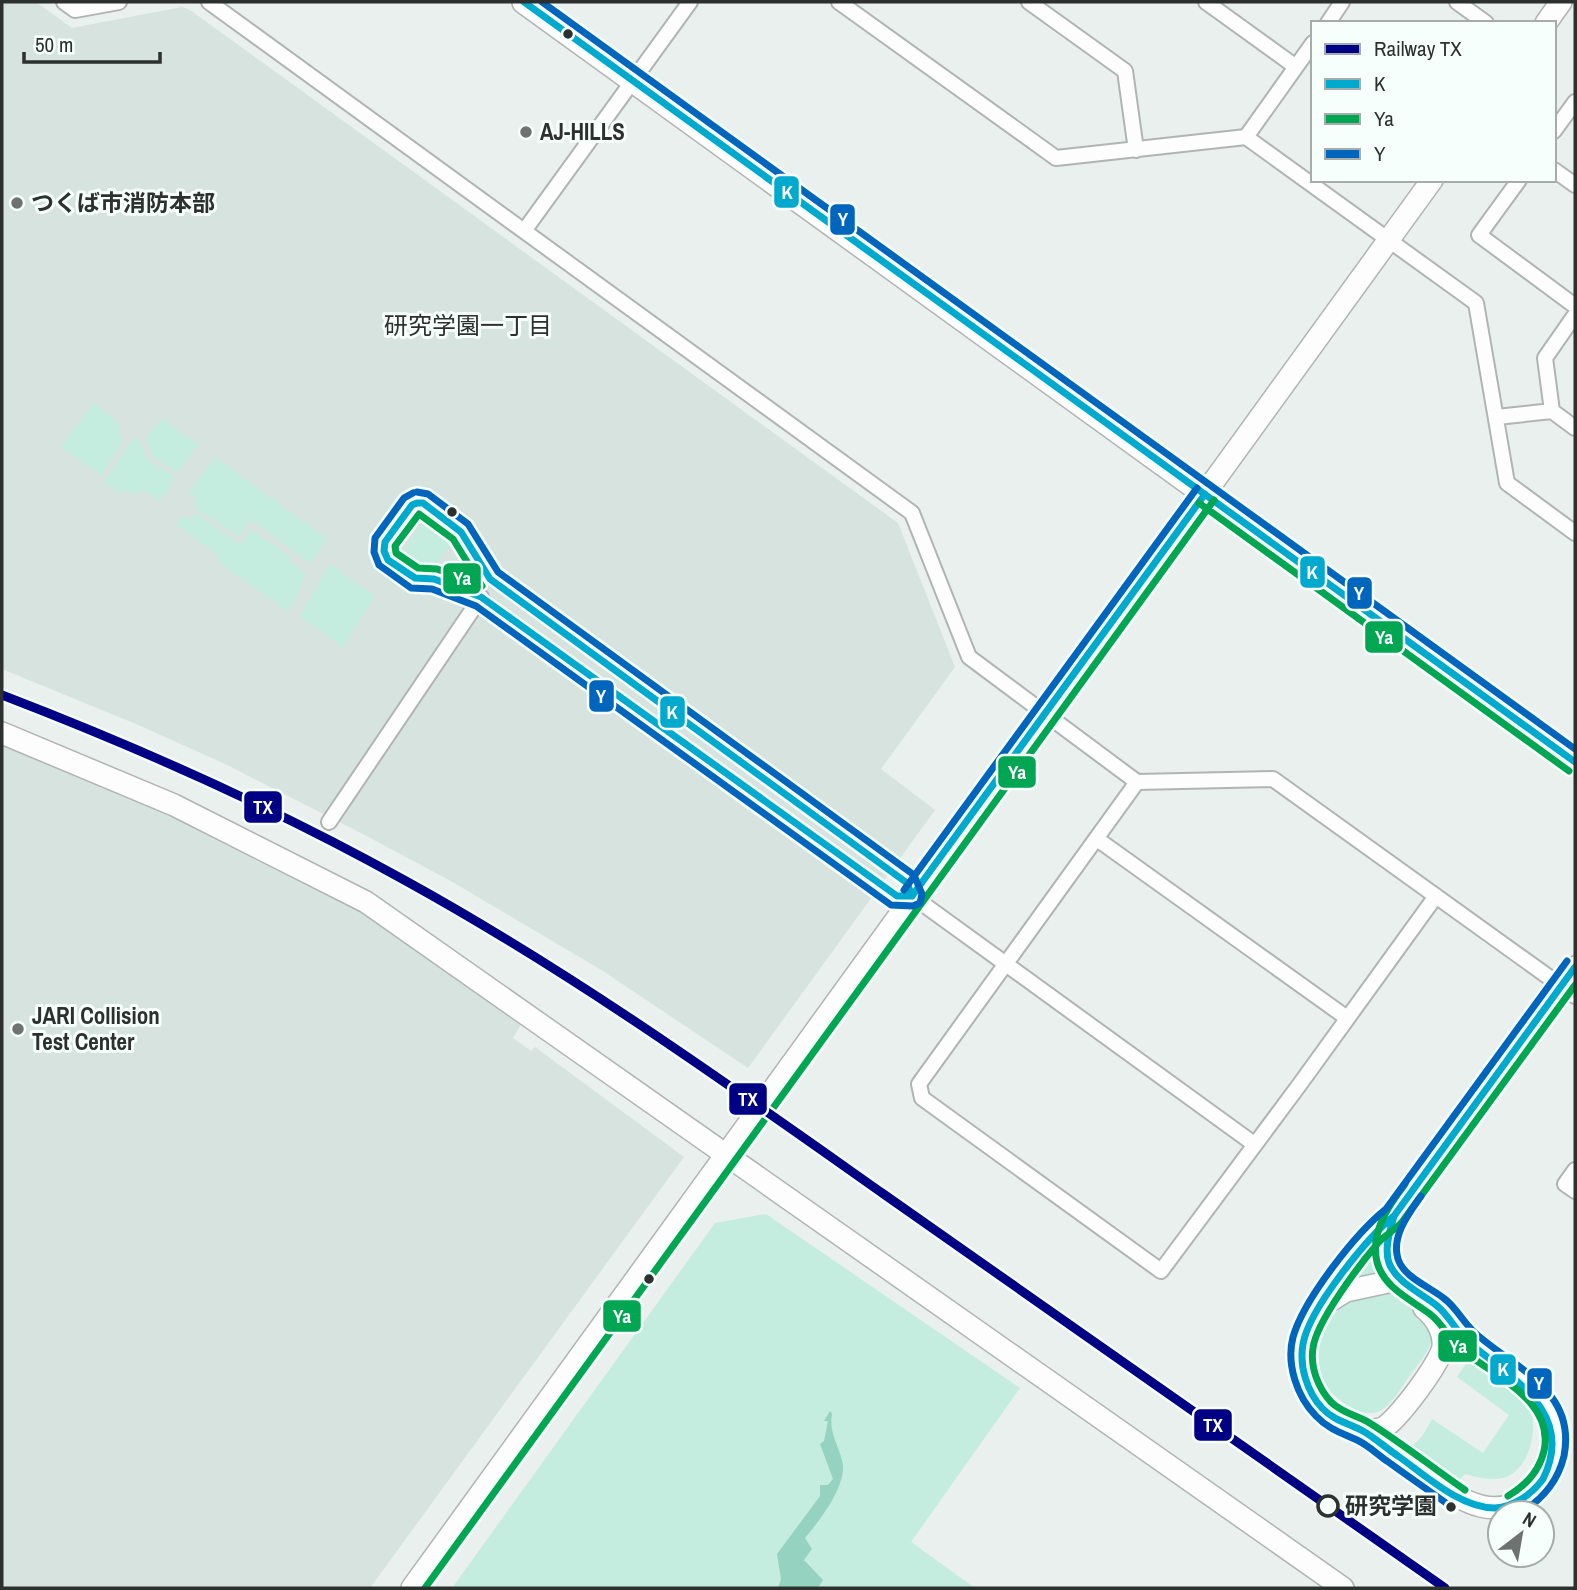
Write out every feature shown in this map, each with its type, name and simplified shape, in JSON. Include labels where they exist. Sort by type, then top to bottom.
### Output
[{"type":"main road","points":[[524,2],[1575,762]]},
{"type":"street","points":[[64,2],[75,10],[119,2]]},
{"type":"street","points":[[209,2],[912,513],[969,657],[1137,782],[1273,779],[1569,991]]},
{"type":"street","points":[[524,231],[690,2]]},
{"type":"street","points":[[839,2],[1056,158],[1246,136],[1476,303],[1507,483],[1575,533]]},
{"type":"street","points":[[1029,2],[1125,71],[1136,149]]},
{"type":"street","points":[[1206,2],[1296,67]]},
{"type":"street","points":[[1329,21],[1342,2]]},
{"type":"street","points":[[1457,2],[1483,21]]},
{"type":"street","points":[[1547,21],[1561,2]]},
{"type":"street","points":[[1246,136],[1311,46]]},
{"type":"street","points":[[1556,128],[1575,102]]},
{"type":"street","points":[[1556,171],[1575,185]]},
{"type":"street","points":[[412,1588],[1431,182]]},
{"type":"street","points":[[1518,182],[1479,236],[1575,306]]},
{"type":"street","points":[[1552,411],[1545,358],[1575,315]]},
{"type":"street","points":[[1497,417],[1552,411],[1575,428]]},
{"type":"street","points":[[328,822],[481,597]]},
{"type":"street","points":[[2,733],[174,805],[366,902],[1343,1588]]},
{"type":"street","points":[[1137,782],[919,1084],[922,1098],[1161,1271],[1436,896]]},
{"type":"street","points":[[1097,839],[1347,1018]]},
{"type":"street","points":[[912,896],[1254,1144]]},
{"type":"street","points":[[1386,1251],[1390,1267],[1401,1281],[1441,1308],[1465,1339],[1530,1386],[1552,1418],[1557,1441],[1549,1468],[1533,1491],[1513,1504],[1493,1508],[1480,1507],[1459,1499],[1361,1430],[1345,1425],[1325,1411],[1311,1392],[1304,1376],[1301,1353],[1303,1339],[1320,1307],[1371,1235],[1394,1216],[1569,991],[1575,967]]},
{"type":"street","points":[[1575,1170],[1565,1184],[1575,1191]]},
{"type":"street","points":[[1361,1430],[1381,1429],[1398,1417],[1442,1352],[1443,1336],[1432,1315],[1388,1282],[1381,1266],[1394,1216]]},
{"type":"street","points":[[1320,1307],[1346,1291],[1388,1282]]},
{"type":"shaded area","points":[[2,2],[36,2],[72,28],[182,7],[190,10],[898,523],[955,667],[881,769],[935,810],[748,1068],[603,971],[449,880],[223,763],[2,669]]},
{"type":"shaded area","points":[[93,402],[118,422],[122,444],[101,475],[61,448]]},
{"type":"shaded area","points":[[162,419],[198,444],[178,473],[152,456],[146,438]]},
{"type":"shaded area","points":[[134,437],[149,460],[175,479],[172,478],[171,485],[167,485],[170,488],[165,490],[164,497],[161,495],[160,502],[142,490],[134,495],[125,489],[121,494],[104,482]]},
{"type":"shaded area","points":[[215,457],[327,539],[310,563],[251,520],[238,536],[196,508],[196,498],[189,492]]},
{"type":"shaded area","points":[[195,513],[240,544],[251,530],[290,557],[289,561],[305,574],[298,595],[287,611],[218,562],[217,554],[176,525],[184,515],[191,520]]},
{"type":"shaded area","points":[[425,520],[455,543],[448,547],[437,563],[440,574],[432,573],[407,555],[406,547]]},
{"type":"shaded area","points":[[330,564],[375,596],[343,647],[300,616]]},
{"type":"shaded area","points":[[2,742],[150,803],[365,909],[523,1021],[513,1038],[531,1051],[535,1047],[684,1157],[370,1588],[2,1588]]},
{"type":"shaded area","points":[[766,1214],[1020,1388],[911,1542],[975,1588],[452,1588],[715,1223]]},
{"type":"shaded area","points":[[1377,1236],[1378,1276],[1354,1284],[1350,1278]]},
{"type":"shaded area","points":[[1389,1292],[1420,1312],[1433,1337],[1426,1354],[1388,1405],[1380,1411],[1364,1412],[1352,1408],[1327,1388],[1321,1372],[1319,1348],[1327,1325],[1342,1307],[1361,1297]]},
{"type":"shaded area","points":[[1473,1353],[1523,1395],[1532,1416],[1531,1442],[1528,1454],[1513,1473],[1493,1479],[1465,1474],[1458,1482],[1452,1482],[1407,1452],[1423,1435],[1432,1419],[1483,1453],[1509,1415],[1457,1377]]},
{"type":"shaded area","points":[[830,1411],[843,1469],[832,1501],[805,1538],[812,1549],[804,1560],[823,1580],[818,1588],[778,1588],[781,1579],[777,1554],[820,1496],[820,1485],[828,1485],[833,1479],[820,1444],[824,1441],[828,1421],[824,1421]]},
{"type":"rail line","name":"TX","points":[[2,695],[105,736],[258,804],[406,881],[529,953],[709,1072],[1445,1588]]},
{"type":"transit line","name":"K","points":[[524,2],[1575,762]]},
{"type":"transit line","name":"Y","points":[[542,2],[1575,749]]},
{"type":"transit line","name":"Y","points":[[904,890],[1197,488]]},
{"type":"transit line","name":"Y","points":[[413,493],[404,498],[375,538],[374,552],[379,565],[411,588],[432,589],[476,606],[891,905],[913,906],[920,903],[922,894],[914,875],[498,572],[468,524],[428,494],[417,492]]},
{"type":"transit line","name":"K","points":[[912,896],[1205,494]]},
{"type":"transit line","name":"Ya","points":[[425,1588],[1214,500]]},
{"type":"transit line","name":"K","points":[[417,503],[423,503],[461,532],[490,579],[907,883],[912,896],[897,896],[481,597],[434,579],[415,578],[388,560],[384,551],[385,542],[412,505],[417,503]]},
{"type":"transit line","name":"Ya","points":[[1199,503],[1569,771]]},
{"type":"transit line","name":"Ya","points":[[419,514],[453,539],[482,586],[437,569],[418,568],[396,553],[395,546],[419,514]]},
{"type":"transit line","name":"Y","points":[[1453,1508],[1365,1445],[1330,1427],[1316,1416],[1303,1399],[1295,1380],[1291,1358],[1293,1337],[1308,1304],[1332,1268],[1360,1234],[1386,1209],[1567,961]]},
{"type":"transit line","name":"K","points":[[1394,1216],[1575,967]]},
{"type":"transit line","name":"Ya","points":[[1465,1490],[1381,1430],[1331,1402],[1316,1377],[1313,1348],[1330,1309],[1350,1279],[1378,1243],[1402,1222],[1575,985]]},
{"type":"transit line","name":"Ya","points":[[1405,1184],[1392,1201],[1378,1230],[1375,1251],[1380,1271],[1399,1292],[1435,1318],[1462,1350],[1519,1392],[1540,1418],[1545,1433],[1544,1451],[1539,1465],[1530,1478],[1508,1496]]},
{"type":"transit line","name":"Y","points":[[1421,1196],[1399,1233],[1396,1250],[1401,1266],[1450,1304],[1474,1332],[1538,1382],[1552,1397],[1561,1413],[1565,1433],[1564,1456],[1558,1474],[1538,1499]]},
{"type":"transit line","name":"K","points":[[1394,1216],[1387,1251],[1392,1270],[1441,1309],[1467,1341],[1518,1382],[1545,1415],[1551,1434],[1551,1455],[1543,1479],[1528,1495],[1509,1505],[1482,1507],[1456,1497],[1358,1428],[1327,1412],[1308,1387],[1302,1352],[1307,1329],[1327,1294],[1354,1257],[1394,1216]]},
{"type":"place","name":"AJ-HILLS","points":[[526,132]]},
{"type":"place","name":"つくば市消防本部","points":[[17,203]]},
{"type":"place","name":"JARI Collision Test Center","points":[[18,1029]]},
{"type":"place","name":"研究学園","points":[[1328,1506]]},
{"type":"district","name":"研究学園一丁目","points":[[468,326]]}]
